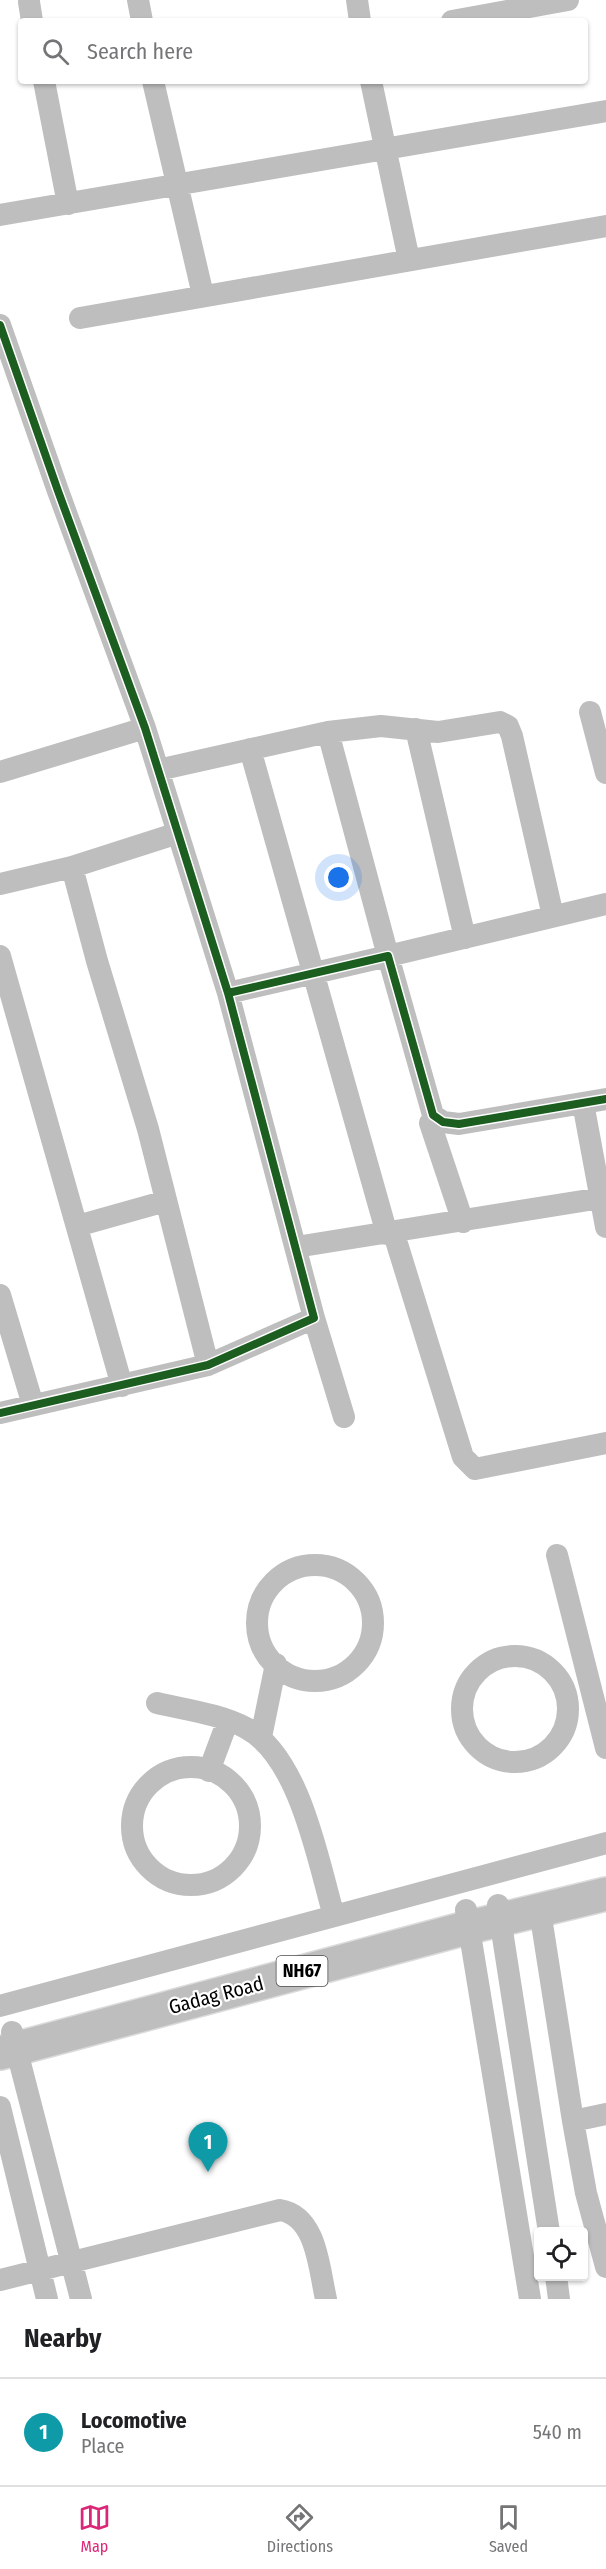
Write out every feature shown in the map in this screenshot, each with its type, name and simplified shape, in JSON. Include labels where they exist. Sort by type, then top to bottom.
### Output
[{"type":"highway","name":"Gadag Road","points":[[6,2035],[468,1918],[500,1912],[606,1877]]},
{"type":"highway","name":"Gadag Road","points":[[500,1912],[540,1911],[606,1894]]},
{"type":"street","points":[[138,0],[141,18]]},
{"type":"street","points":[[357,0],[360,18]]},
{"type":"street","points":[[460,13],[568,0]]},
{"type":"street","points":[[45,84],[68,204]]},
{"type":"street","points":[[154,84],[203,295]]},
{"type":"street","points":[[372,84],[408,260]]},
{"type":"street","points":[[0,215],[606,111]]},
{"type":"street","points":[[80,318],[606,226]]},
{"type":"street","points":[[0,325],[62,503],[146,728],[228,993],[314,1318],[344,1417]]},
{"type":"street","points":[[590,712],[606,773]]},
{"type":"street","points":[[158,770],[328,732],[381,726],[438,732],[500,722],[508,726],[553,916]]},
{"type":"street","points":[[0,772],[146,728]]},
{"type":"street","points":[[416,729],[465,938]]},
{"type":"street","points":[[328,732],[433,1114],[443,1122],[459,1124],[606,1099]]},
{"type":"street","points":[[250,749],[387,1234]]},
{"type":"street","points":[[0,885],[72,867],[178,834]]},
{"type":"street","points":[[72,867],[166,1201],[208,1365]]},
{"type":"street","points":[[228,993],[606,904]]},
{"type":"street","points":[[0,956],[122,1386]]},
{"type":"street","points":[[583,1103],[606,1227]]},
{"type":"street","points":[[430,1123],[462,1222]]},
{"type":"street","points":[[296,1247],[601,1198]]},
{"type":"street","points":[[77,1226],[166,1201]]},
{"type":"street","points":[[387,1234],[394,1234],[462,1457],[475,1469],[606,1443]]},
{"type":"street","points":[[0,1295],[33,1405]]},
{"type":"street","points":[[0,1413],[208,1365],[314,1318]]},
{"type":"street","points":[[557,1555],[600,1695],[606,1748]]},
{"type":"street","points":[[307,1565],[328,1566],[347,1574],[362,1588],[371,1606],[374,1624],[370,1644],[352,1668],[334,1678],[314,1681],[294,1677],[276,1664],[267,1656],[258,1638],[258,1607],[267,1589],[288,1571],[307,1565]]},
{"type":"street","points":[[508,1656],[527,1657],[545,1665],[559,1677],[567,1694],[569,1711],[565,1729],[549,1751],[533,1760],[515,1763],[496,1760],[485,1754],[471,1740],[463,1723],[463,1695],[471,1678],[490,1662],[508,1656]]},
{"type":"street","points":[[261,1737],[276,1664]]},
{"type":"street","points":[[567,1694],[600,1695]]},
{"type":"street","points":[[158,1703],[228,1720],[261,1737],[276,1753],[304,1809],[334,1916]]},
{"type":"street","points":[[209,1770],[228,1720]]},
{"type":"street","points":[[183,1767],[209,1770],[224,1776],[239,1790],[248,1808],[251,1828],[247,1848],[229,1872],[211,1882],[190,1885],[170,1882],[157,1875],[142,1860],[133,1842],[131,1830],[133,1810],[142,1791],[163,1773],[183,1767]]},
{"type":"street","points":[[81,2299],[6,2035],[334,1916],[606,1843]]},
{"type":"street","points":[[540,1911],[586,2193],[606,2267]]},
{"type":"street","points":[[500,1912],[548,2227]]},
{"type":"street","points":[[468,1918],[530,2299]]},
{"type":"street","points":[[0,2106],[47,2299]]},
{"type":"street","points":[[573,2121],[606,2114]]},
{"type":"street","points":[[0,2280],[280,2210],[291,2212],[303,2220],[311,2239],[326,2299]]},
{"type":"street","points":[[556,2281],[559,2299]]},
{"type":"cycle path","points":[[0,325],[145,728],[228,993],[388,956],[433,1115],[443,1122],[459,1124],[606,1099]]},
{"type":"cycle path","points":[[0,1413],[208,1365],[314,1318],[228,993]]},
{"type":"place","name":"Locomotive","points":[[208,2172]]}]
